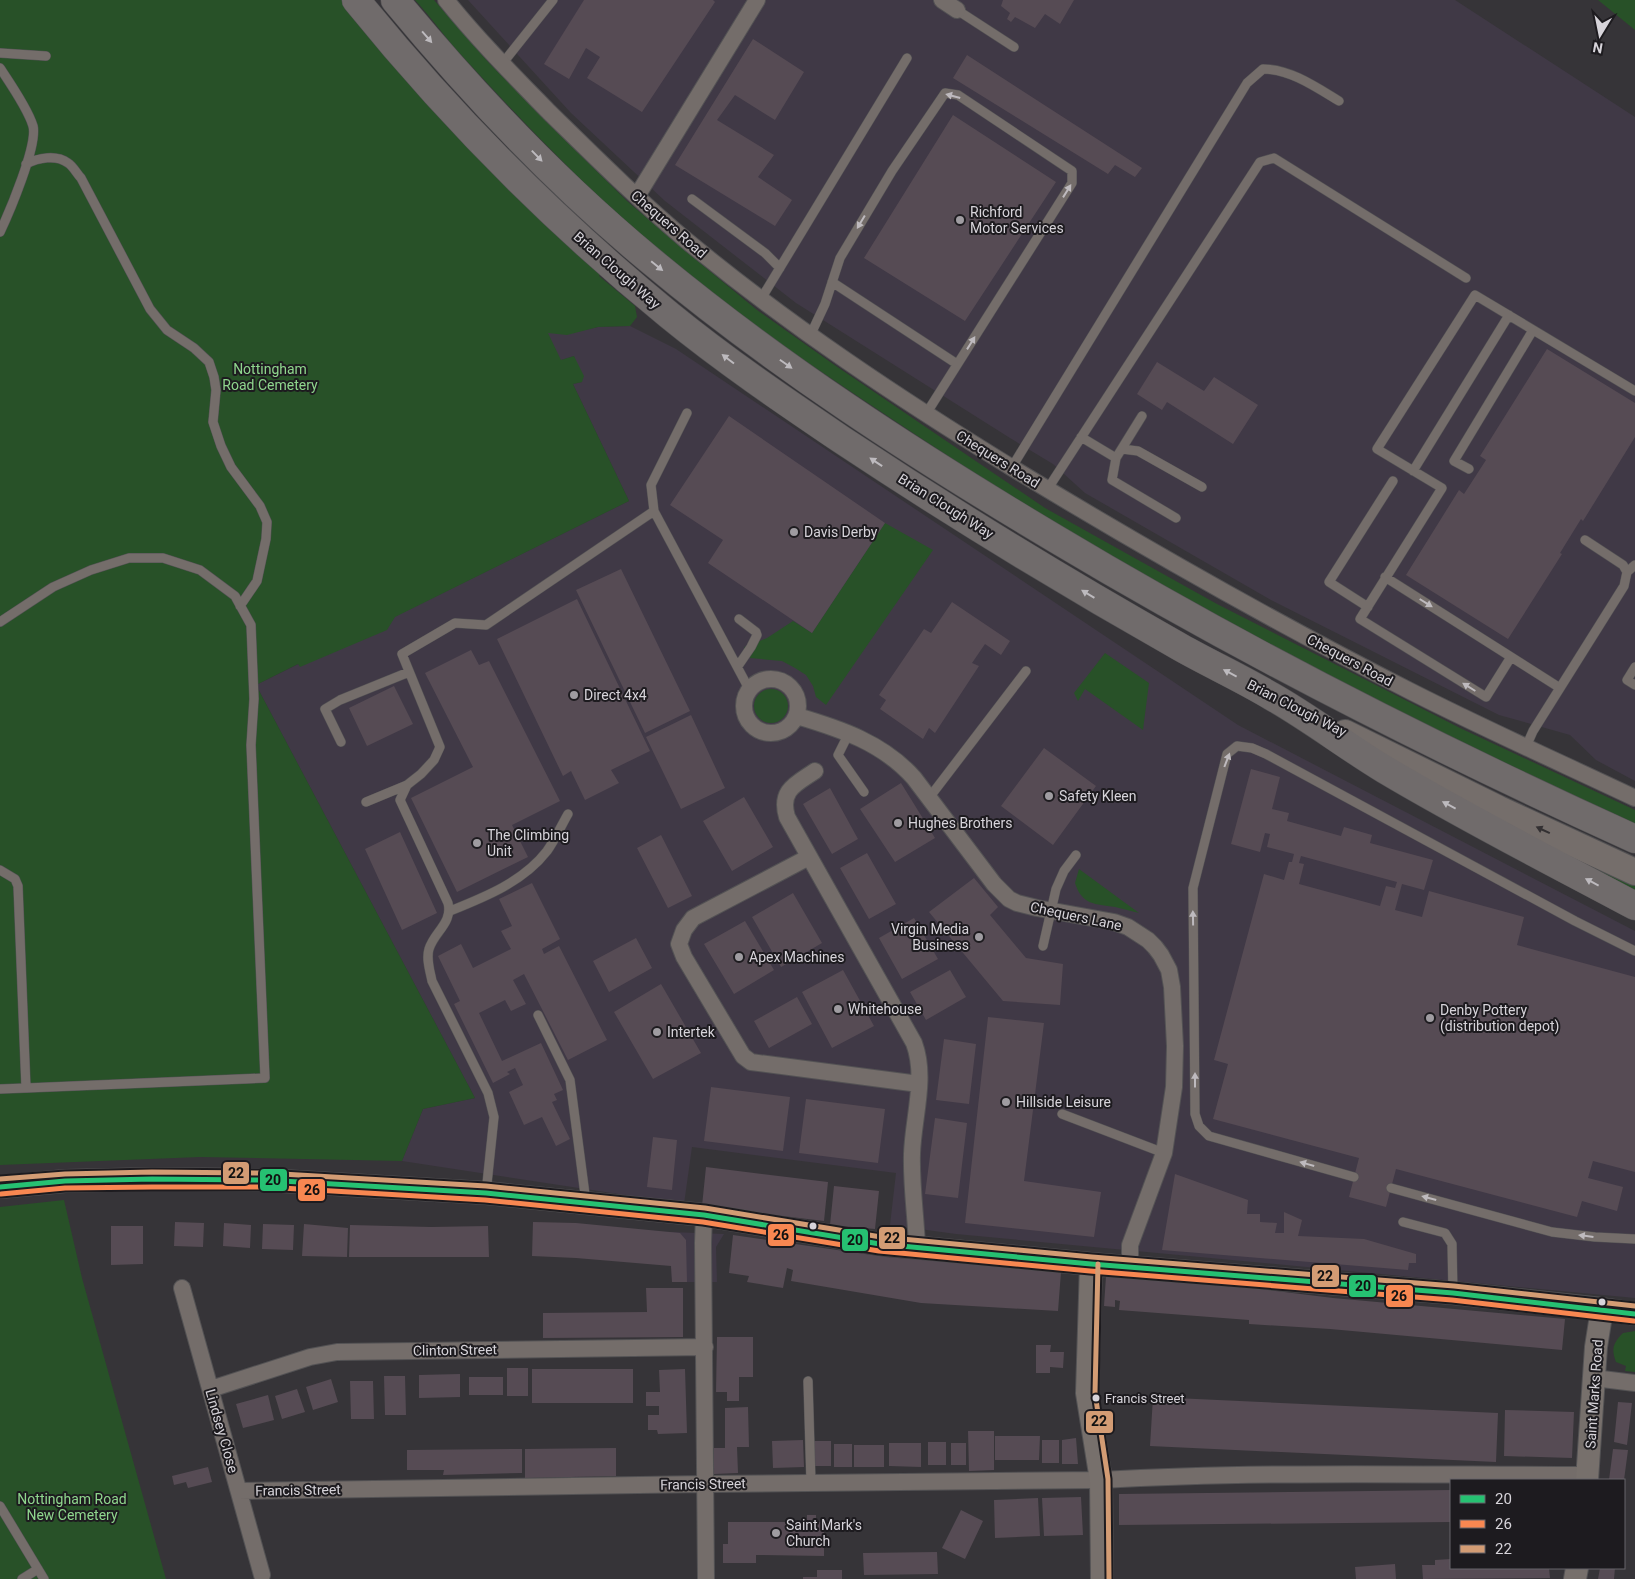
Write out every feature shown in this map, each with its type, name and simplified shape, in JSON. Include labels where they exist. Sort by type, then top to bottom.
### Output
[{"type":"highway","name":"Brian Clough Way","points":[[356,0],[445,105],[553,214],[613,269],[687,329],[782,399],[966,520],[1182,648],[1272,696]]},
{"type":"highway","name":"Brian Clough Way","points":[[395,0],[455,70],[507,125],[547,166],[632,245],[742,333],[860,415],[1027,522],[1134,586],[1218,633],[1382,719],[1635,839]]},
{"type":"highway","points":[[1272,696],[1382,767],[1635,906]]},
{"type":"main road","name":"Brian Clough Way","points":[[1272,696],[1499,809],[1635,872]]},
{"type":"street","name":"Chequers Road","points":[[446,0],[502,64],[586,148],[685,239],[810,336],[926,414],[1141,546],[1310,639],[1414,693],[1635,798]]},
{"type":"street","points":[[637,196],[757,0]]},
{"type":"street","points":[[942,0],[957,10]]},
{"type":"street","points":[[764,680],[781,680],[794,691],[798,699],[797,716],[793,723],[778,733],[770,734],[754,728],[744,714],[745,696],[749,688],[764,680]]},
{"type":"street","name":"Chequers Lane","points":[[797,716],[838,728],[878,747],[893,758],[914,778],[994,884],[1009,899],[1016,903],[1051,911],[1107,920],[1128,928],[1148,940],[1162,955],[1172,986],[1175,1046],[1174,1087],[1164,1153],[1130,1245],[1130,1267]]},
{"type":"street","points":[[815,771],[791,788],[785,798],[784,807],[787,817],[808,858],[914,1043],[920,1057],[912,1154],[917,1247]]},
{"type":"street","points":[[808,858],[693,918],[684,930],[679,944],[684,958],[743,1056],[751,1062],[919,1084]]},
{"type":"street","points":[[0,1187],[65,1181],[152,1178],[265,1180],[486,1193],[704,1215],[880,1244],[1091,1264],[1453,1293],[1635,1314]]},
{"type":"street","points":[[704,1215],[706,1579]]},
{"type":"street","points":[[1091,1264],[1087,1393],[1101,1480],[1102,1579]]},
{"type":"street","name":"Lindsey Close","points":[[182,1288],[262,1575]]},
{"type":"street","name":"Saint Marks Road","points":[[1587,1477],[1596,1347],[1602,1309]]},
{"type":"street","name":"Clinton Street","points":[[211,1389],[310,1357],[337,1352],[704,1347]]},
{"type":"street","points":[[1594,1378],[1635,1383]]},
{"type":"street","name":"Francis Street","points":[[239,1490],[1101,1480],[1328,1474],[1587,1477]]},
{"type":"lane","points":[[502,64],[553,0]]},
{"type":"lane","points":[[957,10],[1014,47]]},
{"type":"lane","points":[[0,53],[46,56]]},
{"type":"lane","points":[[760,299],[907,58]]},
{"type":"lane","points":[[0,68],[32,124],[34,132],[26,164],[9,213],[0,232]]},
{"type":"lane","points":[[1012,468],[1247,83],[1263,69],[1276,69],[1339,101]]},
{"type":"lane","points":[[810,336],[825,304],[840,258],[892,171],[945,93],[958,95],[1072,171],[1072,183],[926,414]]},
{"type":"lane","points":[[26,164],[35,160],[54,157],[68,163],[81,178],[150,309],[167,330],[194,348],[209,362],[215,384],[213,422],[221,446],[231,468],[260,506],[267,522],[266,539],[257,581],[240,606]]},
{"type":"lane","points":[[1047,490],[1260,162],[1274,158],[1466,278]]},
{"type":"lane","points":[[692,199],[765,253],[780,268]]},
{"type":"lane","points":[[832,282],[958,364]]},
{"type":"lane","points":[[1511,657],[1486,697],[1360,619],[1442,488],[1377,448],[1475,295],[1635,391]]},
{"type":"lane","points":[[1413,471],[1508,315]]},
{"type":"lane","points":[[1469,470],[1454,461],[1533,330]]},
{"type":"lane","points":[[687,413],[651,485],[654,511],[749,688]]},
{"type":"lane","points":[[1142,416],[1116,458],[1112,480],[1176,518]]},
{"type":"lane","points":[[1081,437],[1116,458]]},
{"type":"lane","points":[[1122,449],[1138,451],[1202,488]]},
{"type":"lane","points":[[1368,607],[1328,582],[1393,481]]},
{"type":"lane","points":[[366,802],[407,785],[434,760],[440,747],[402,654],[456,623],[486,625],[654,511]]},
{"type":"lane","points":[[1526,747],[1532,731],[1624,586],[1627,572],[1624,565],[1585,540]]},
{"type":"lane","points":[[0,622],[53,587],[91,570],[129,558],[163,558],[200,570],[235,596],[251,625],[254,699],[251,745],[265,1078],[0,1089]]},
{"type":"lane","points":[[1627,572],[1635,565]]},
{"type":"lane","points":[[1385,577],[1560,688]]},
{"type":"lane","points":[[738,666],[757,635],[756,632],[739,619]]},
{"type":"lane","points":[[1635,667],[1627,680],[1635,685]]},
{"type":"lane","points":[[929,798],[1026,671]]},
{"type":"lane","points":[[341,742],[325,709],[340,700],[409,672]]},
{"type":"lane","points":[[849,734],[838,755],[864,792]]},
{"type":"lane","points":[[1354,1177],[1209,1136],[1199,1126],[1195,1114],[1193,888],[1228,754],[1232,750],[1237,746],[1252,748],[1266,754],[1575,921],[1635,951]]},
{"type":"lane","points":[[400,800],[407,785]]},
{"type":"lane","points":[[384,793],[400,800],[448,903],[450,911],[444,925],[428,950],[428,965],[432,980],[488,1093],[494,1117],[486,1193]]},
{"type":"lane","points":[[450,911],[485,897],[520,877],[547,851],[568,814]]},
{"type":"lane","points":[[1043,946],[1056,889],[1064,871],[1076,855]]},
{"type":"lane","points":[[0,870],[15,879],[18,886],[26,1088]]},
{"type":"lane","points":[[538,1015],[570,1080],[586,1202]]},
{"type":"lane","points":[[1062,1114],[1164,1153]]},
{"type":"lane","points":[[1391,1188],[1552,1232],[1635,1239]]},
{"type":"lane","points":[[1403,1222],[1445,1233],[1452,1244],[1453,1293]]},
{"type":"lane","points":[[808,1381],[811,1482]]},
{"type":"lane","points":[[0,1506],[44,1579]]},
{"type":"lane","points":[[22,1579],[38,1569]]},
{"type":"shaded area","points":[[468,0],[1455,0],[1635,117],[1635,781],[1596,760],[1570,735],[1499,715],[1271,600],[1085,493],[1053,464],[796,303],[665,201],[571,113]]},
{"type":"shaded area","points":[[630,326],[676,349],[1238,725],[1635,931],[1635,1298],[956,1234],[890,1225],[896,1173],[692,1147],[684,1204],[402,1161],[423,1109],[475,1098],[256,685],[629,501],[573,384],[582,382],[574,356],[549,364],[533,331],[567,334],[598,327]]},
{"type":"shaded area","points":[[670,1232],[724,1234],[716,1247],[717,1282],[672,1282]]},
{"type":"green space","name":"Nottingham Road Cemetery","points":[[0,0],[343,0],[382,50],[602,272],[599,276],[635,306],[637,317],[630,326],[598,327],[567,335],[548,333],[561,360],[574,356],[584,376],[582,382],[573,384],[629,501],[395,617],[387,630],[300,667],[298,664],[256,685],[475,1098],[423,1109],[402,1161],[200,1157],[0,1165]]},
{"type":"green space","points":[[415,0],[434,0],[489,63],[627,201],[757,310],[1045,508],[1217,604],[1460,728],[1635,810],[1635,826],[1487,755],[1293,658],[1200,608],[1017,500],[821,371],[729,307],[670,260],[619,215],[573,172],[506,103],[457,50]]},
{"type":"green space","points":[[1598,0],[1635,0],[1635,30]]},
{"type":"green space","points":[[885,523],[933,550],[826,705],[816,697],[813,686],[806,675],[782,661],[750,658],[744,647],[767,638],[793,621],[812,633]]},
{"type":"green space","points":[[1105,653],[1149,683],[1143,730],[1085,689],[1078,701],[1074,693]]},
{"type":"green space","points":[[771,689],[778,690],[783,694],[787,699],[787,713],[783,718],[778,722],[771,723],[764,722],[759,718],[755,713],[754,706],[755,699],[759,694],[764,690]]},
{"type":"green space","points":[[1596,865],[1635,883],[1635,893],[1592,869]]},
{"type":"green space","points":[[1079,869],[1139,913],[1095,904],[1085,899],[1081,896],[1075,883]]},
{"type":"green space","name":"Nottingham Road New Cemetery","points":[[64,1200],[82,1278],[166,1579],[0,1579],[0,1207]]},
{"type":"green space","points":[[1635,1331],[1635,1372],[1625,1371],[1626,1366],[1616,1362],[1614,1346],[1623,1333]]},
{"type":"building","points":[[584,0],[713,0],[715,2],[642,112],[587,78],[600,57],[586,48],[569,79],[544,64]]},
{"type":"building","points":[[1003,0],[1074,0],[1060,24],[1045,14],[1035,28],[1015,17],[1011,22],[1007,19],[1010,13],[1001,6]]},
{"type":"building","points":[[753,39],[804,72],[775,120],[735,95],[717,120],[774,155],[758,177],[792,200],[775,226],[675,165]]},
{"type":"building","points":[[967,55],[1142,168],[1135,177],[1115,165],[1108,174],[953,78]]},
{"type":"building","name":"Richford Motor Services","points":[[953,115],[1056,182],[965,321],[864,258]]},
{"type":"building","points":[[1547,349],[1635,403],[1635,437],[1583,521],[1581,519],[1560,553],[1562,554],[1508,639],[1406,575],[1459,490],[1464,494],[1486,460],[1480,456]]},
{"type":"building","points":[[1157,362],[1204,391],[1214,377],[1258,405],[1233,444],[1167,402],[1162,410],[1137,394]]},
{"type":"building","name":"Davis Derby","points":[[729,416],[885,523],[812,633],[708,563],[723,540],[670,505]]},
{"type":"building","points":[[621,569],[690,711],[645,733],[576,590]]},
{"type":"building","name":"Direct 4x4","points":[[577,599],[650,751],[611,770],[619,783],[585,800],[571,771],[563,776],[497,639]]},
{"type":"building","points":[[952,602],[1010,641],[1001,655],[985,644],[972,663],[979,666],[935,733],[929,728],[923,739],[880,709],[886,700],[879,695],[924,629],[931,633]]},
{"type":"building","points":[[471,650],[479,665],[489,661],[560,801],[512,825],[528,857],[457,892],[411,798],[473,767],[425,673]]},
{"type":"building","points":[[394,686],[413,724],[367,746],[349,708]]},
{"type":"building","points":[[691,715],[725,788],[681,809],[646,737]]},
{"type":"building","name":"Safety Kleen","points":[[1044,748],[1096,786],[1053,845],[1001,806]]},
{"type":"building","name":"Denby Pottery (distribution depot)","points":[[1251,769],[1280,777],[1272,809],[1289,813],[1287,821],[1341,836],[1344,827],[1372,835],[1370,843],[1433,860],[1424,890],[1402,884],[1395,910],[1422,917],[1429,891],[1524,917],[1517,945],[1635,977],[1635,1172],[1593,1161],[1588,1178],[1623,1187],[1617,1211],[1582,1201],[1577,1217],[1396,1169],[1386,1207],[1349,1197],[1359,1158],[1213,1119],[1228,1064],[1214,1060],[1264,874],[1284,880],[1289,862],[1292,862],[1294,854],[1267,847],[1270,834],[1265,833],[1260,852],[1231,844]],"holes":[[[1301,856],[1397,882],[1395,888],[1386,886],[1380,906],[1299,884],[1304,864],[1299,863]]]},
{"type":"building","name":"Hughes Brothers","points":[[901,783],[935,838],[895,862],[860,809]]},
{"type":"building","points":[[830,788],[858,839],[832,854],[803,804]]},
{"type":"building","points":[[744,797],[773,847],[732,871],[703,821]]},
{"type":"building","points":[[400,832],[437,913],[402,930],[365,849]]},
{"type":"building","points":[[661,835],[692,896],[668,908],[637,848]]},
{"type":"building","points":[[867,853],[896,904],[869,919],[840,868]]},
{"type":"building","name":"Virgin Media Business","points":[[974,878],[998,907],[990,915],[1026,958],[1063,964],[1060,1005],[1003,1001],[929,912]]},
{"type":"building","points":[[532,883],[560,939],[542,949],[544,954],[559,946],[607,1040],[568,1060],[524,974],[513,980],[526,1004],[511,1011],[505,1000],[479,1013],[502,1061],[541,1043],[563,1090],[554,1094],[557,1100],[552,1102],[570,1139],[556,1146],[542,1117],[524,1125],[509,1092],[523,1085],[515,1068],[507,1072],[510,1074],[493,1083],[454,1004],[460,1001],[438,956],[461,944],[473,968],[511,949],[501,931],[512,926],[499,899]]},
{"type":"building","points":[[793,893],[822,943],[781,967],[752,917]]},
{"type":"building","points":[[914,918],[938,959],[902,979],[879,938]]},
{"type":"building","name":"Apex Machines","points":[[745,921],[774,970],[734,994],[704,944]]},
{"type":"building","points":[[636,938],[652,968],[609,992],[593,961]]},
{"type":"building","name":"Whitehouse","points":[[843,970],[874,1026],[832,1048],[802,992]]},
{"type":"building","points":[[950,970],[966,997],[926,1020],[910,992]]},
{"type":"building","name":"Intertek","points":[[661,984],[701,1053],[653,1079],[614,1012]]},
{"type":"building","points":[[797,997],[812,1024],[769,1048],[754,1021]]},
{"type":"building","name":"Hillside Leisure","points":[[988,1017],[1044,1023],[1024,1181],[1101,1192],[1094,1237],[965,1223]]},
{"type":"building","points":[[944,1039],[976,1044],[969,1104],[936,1100]]},
{"type":"building","points":[[711,1087],[790,1097],[783,1151],[704,1141]]},
{"type":"building","points":[[806,1099],[885,1109],[878,1163],[799,1153]]},
{"type":"building","points":[[935,1118],[967,1123],[958,1198],[925,1194]]},
{"type":"building","points":[[653,1137],[677,1140],[672,1190],[647,1187]]},
{"type":"building","points":[[706,1167],[828,1182],[824,1221],[702,1206]]},
{"type":"building","points":[[1175,1174],[1248,1200],[1247,1214],[1260,1214],[1260,1222],[1277,1223],[1275,1233],[1284,1233],[1284,1212],[1302,1220],[1298,1236],[1364,1239],[1416,1254],[1416,1263],[1409,1263],[1408,1270],[1162,1250]]},
{"type":"building","points":[[834,1186],[879,1191],[875,1229],[830,1225]]},
{"type":"building","points":[[175,1222],[204,1223],[203,1247],[174,1246]]},
{"type":"building","points":[[533,1222],[576,1223],[680,1233],[686,1240],[687,1282],[672,1282],[671,1266],[532,1256]]},
{"type":"building","points":[[224,1223],[251,1225],[250,1248],[223,1246]]},
{"type":"building","points":[[263,1224],[294,1225],[293,1250],[262,1249]]},
{"type":"building","points":[[304,1224],[348,1228],[347,1257],[302,1256]]},
{"type":"building","points":[[350,1225],[488,1226],[489,1257],[349,1257]]},
{"type":"building","points":[[111,1226],[143,1226],[143,1264],[111,1265]]},
{"type":"building","points":[[733,1235],[886,1257],[1061,1272],[1058,1311],[921,1303],[791,1281],[793,1270],[787,1268],[783,1288],[747,1282],[749,1276],[729,1273]]},
{"type":"building","points":[[1106,1276],[1252,1288],[1333,1298],[1565,1319],[1562,1350],[1330,1329],[1249,1324],[1249,1320],[1119,1310],[1120,1301],[1115,1300],[1115,1307],[1104,1306]]},
{"type":"building","points":[[646,1288],[683,1288],[683,1337],[543,1338],[543,1313],[647,1312]]},
{"type":"building","points":[[717,1337],[753,1337],[753,1377],[739,1377],[739,1401],[727,1401],[727,1392],[716,1392]]},
{"type":"building","points":[[1036,1345],[1051,1345],[1050,1352],[1064,1352],[1063,1368],[1050,1367],[1050,1373],[1036,1373]]},
{"type":"building","points":[[507,1368],[528,1368],[528,1396],[507,1396]]},
{"type":"building","points":[[532,1369],[633,1369],[633,1403],[532,1403]]},
{"type":"building","points":[[685,1369],[687,1433],[658,1434],[657,1430],[648,1430],[648,1415],[659,1415],[659,1406],[646,1406],[646,1392],[660,1392],[659,1370]]},
{"type":"building","points":[[460,1374],[460,1397],[419,1398],[419,1375]]},
{"type":"building","points":[[384,1376],[405,1376],[406,1415],[385,1415]]},
{"type":"building","points":[[469,1377],[503,1377],[503,1395],[469,1395]]},
{"type":"building","points":[[331,1379],[338,1402],[313,1410],[306,1387]]},
{"type":"building","points":[[350,1381],[373,1381],[374,1419],[351,1419]]},
{"type":"building","points":[[297,1389],[305,1412],[282,1419],[275,1396]]},
{"type":"building","points":[[268,1395],[274,1420],[243,1428],[236,1404]]},
{"type":"building","points":[[1153,1397],[1498,1413],[1496,1462],[1150,1446]]},
{"type":"building","points":[[1618,1402],[1632,1403],[1627,1445],[1614,1442]]},
{"type":"building","points":[[748,1407],[749,1447],[737,1447],[738,1473],[714,1474],[714,1448],[725,1448],[725,1408]]},
{"type":"building","points":[[1505,1410],[1574,1412],[1572,1458],[1504,1456]]},
{"type":"building","points":[[968,1431],[994,1431],[994,1470],[969,1471]]},
{"type":"building","points":[[995,1436],[1040,1436],[1039,1460],[995,1460]]},
{"type":"building","points":[[1076,1438],[1078,1464],[1062,1464],[1062,1440]]},
{"type":"building","points":[[803,1440],[804,1467],[773,1468],[772,1441]]},
{"type":"building","points":[[1042,1440],[1059,1440],[1059,1463],[1042,1463]]},
{"type":"building","points":[[814,1441],[831,1441],[831,1466],[813,1466]]},
{"type":"building","points":[[928,1442],[946,1442],[946,1465],[928,1465]]},
{"type":"building","points":[[889,1443],[921,1443],[921,1467],[889,1466]]},
{"type":"building","points":[[951,1443],[966,1443],[966,1465],[951,1465]]},
{"type":"building","points":[[834,1444],[852,1444],[852,1467],[834,1467]]},
{"type":"building","points":[[854,1445],[884,1445],[884,1467],[854,1467]]},
{"type":"building","points":[[616,1448],[616,1476],[525,1478],[525,1449]]},
{"type":"building","points":[[522,1449],[522,1473],[443,1475],[444,1470],[407,1470],[407,1450]]},
{"type":"building","points":[[1613,1449],[1628,1450],[1624,1479],[1609,1479]]},
{"type":"building","points":[[208,1467],[212,1482],[188,1488],[186,1482],[174,1485],[172,1476]]},
{"type":"building","points":[[1450,1490],[1450,1522],[1119,1525],[1119,1494]]},
{"type":"building","points":[[1081,1497],[1083,1535],[1044,1536],[1042,1498]]},
{"type":"building","points":[[1038,1498],[1040,1536],[995,1538],[994,1500]]},
{"type":"building","points":[[961,1510],[983,1521],[965,1559],[942,1548]]},
{"type":"building","name":"Saint Mark's Church","points":[[807,1515],[816,1515],[816,1522],[824,1522],[824,1556],[756,1555],[756,1563],[723,1563],[723,1544],[728,1544],[728,1522],[807,1522]]},
{"type":"building","points":[[937,1552],[938,1574],[864,1575],[863,1553]]},
{"type":"building","points":[[1450,1559],[1450,1569],[1549,1569],[1550,1578],[1423,1579],[1422,1565],[1435,1565],[1435,1560]]},
{"type":"building","points":[[1395,1564],[1396,1579],[1356,1579],[1355,1567]]},
{"type":"building","points":[[1600,1569],[1615,1569],[1614,1579],[1598,1579]]},
{"type":"building","points":[[817,1570],[842,1570],[842,1579],[803,1579],[803,1577],[817,1577]]},
{"type":"transit line","name":"22","points":[[0,1179],[65,1174],[152,1172],[265,1173],[486,1186],[705,1208],[881,1237],[1092,1257],[1454,1286],[1635,1306]]},
{"type":"transit line","name":"20","points":[[0,1187],[65,1181],[152,1179],[265,1180],[486,1193],[704,1215],[880,1244],[1091,1264],[1453,1293],[1635,1314]]},
{"type":"transit line","name":"26","points":[[1,1194],[65,1188],[265,1187],[485,1200],[703,1222],[879,1251],[1090,1271],[1452,1300],[1634,1321]]},
{"type":"transit line","name":"22","points":[[1098,1264],[1095,1393],[1108,1479],[1109,1579]]},
{"type":"place","name":"Richford Motor Services","points":[[960,220]]},
{"type":"place","name":"Davis Derby","points":[[794,532]]},
{"type":"place","name":"Direct 4x4","points":[[574,695]]},
{"type":"place","name":"Safety Kleen","points":[[1049,796]]},
{"type":"place","name":"Hughes Brothers","points":[[898,823]]},
{"type":"place","name":"The Climbing Unit","points":[[477,843]]},
{"type":"place","name":"Virgin Media Business","points":[[979,937]]},
{"type":"place","name":"Apex Machines","points":[[739,957]]},
{"type":"place","name":"Whitehouse","points":[[838,1009]]},
{"type":"place","name":"Denby Pottery (distribution depot)","points":[[1430,1018]]},
{"type":"place","name":"Intertek","points":[[657,1032]]},
{"type":"place","name":"Hillside Leisure","points":[[1006,1102]]},
{"type":"place","name":"Francis Street","points":[[1096,1398]]},
{"type":"place","name":"Saint Mark's Church","points":[[776,1533]]}]
